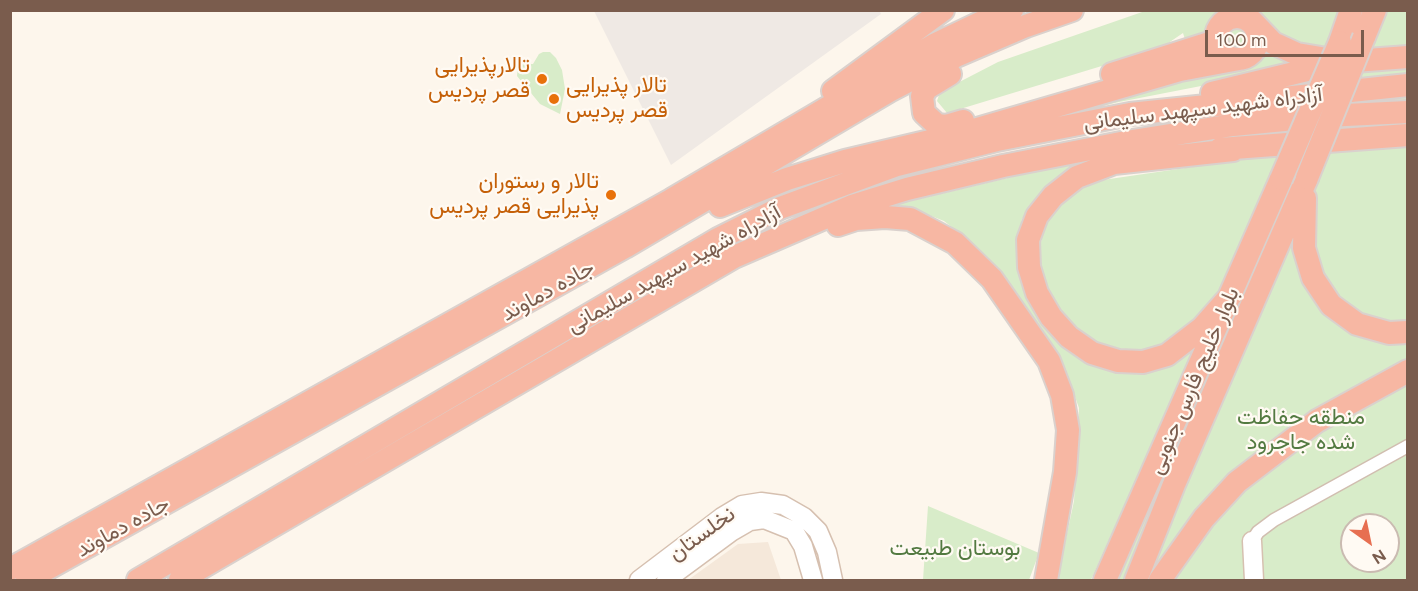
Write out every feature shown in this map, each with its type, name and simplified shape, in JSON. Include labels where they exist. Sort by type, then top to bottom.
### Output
[{"type":"highway","points":[[760,148],[943,10]]},
{"type":"highway","name":"جاده دماوند","points":[[10,569],[760,148],[934,45],[1012,10]]},
{"type":"highway","name":"جاده دماوند","points":[[27,580],[626,247],[898,86],[956,56],[1006,34],[1072,10]]},
{"type":"highway","points":[[1091,10],[1014,42],[933,82],[922,96],[924,113],[937,125],[954,124],[1235,20]]},
{"type":"highway","name":"بلوار خلیج فارس جنوبی","points":[[1105,580],[1281,180],[1340,52],[1351,10]]},
{"type":"highway","points":[[1375,10],[1307,178],[1303,213],[1304,248],[1313,279],[1331,305],[1357,324],[1389,333],[1407,332]]},
{"type":"highway","points":[[626,247],[725,203],[845,161],[960,134],[1180,70],[1239,59],[1247,56],[1257,43],[1235,20]]},
{"type":"highway","points":[[1235,20],[1226,56],[1239,59]]},
{"type":"highway","points":[[1235,20],[1273,43],[1297,54],[1340,52],[1407,57]]},
{"type":"highway","points":[[1130,114],[1340,52]]},
{"type":"highway","name":"آزادراه شهید سپهبد سلیمانی","points":[[138,580],[718,239],[780,208],[897,165],[997,140],[1130,114],[1407,85]]},
{"type":"highway","name":"آزادراه شهید سپهبد سلیمانی","points":[[180,580],[734,257],[833,214],[907,189],[1003,166],[1126,142],[1233,125],[1326,116],[1407,112]]},
{"type":"highway","points":[[1232,294],[1202,328],[1167,356],[1143,362],[1118,361],[1092,353],[1069,337],[1051,317],[1037,293],[1029,267],[1028,240],[1042,209],[1053,196],[1077,177],[1113,163],[1407,135]]},
{"type":"highway","points":[[1358,140],[1407,144]]},
{"type":"highway","points":[[1126,142],[1233,150]]},
{"type":"highway","name":"بلوار خلیج فارس جنوبی","points":[[1136,580],[1175,482],[1307,178]]},
{"type":"highway","points":[[734,257],[856,219],[885,217],[910,219],[955,243],[992,279],[1049,361],[1062,395],[1068,430],[1065,472],[1046,580]]},
{"type":"highway","points":[[1160,580],[1204,518],[1237,482],[1317,422],[1407,371]]},
{"type":"street","points":[[1254,580],[1252,541],[1258,532],[1274,520],[1407,446]]},
{"type":"street","name":"نخلستان","points":[[639,580],[742,505],[761,502],[783,505],[804,517],[818,531],[827,552],[833,580]]},
{"type":"street","name":"نخلستان","points":[[666,580],[731,532],[750,521],[764,519],[794,531],[803,546],[813,580]]},
{"type":"shaded area","points":[[879,10],[881,14],[671,165],[594,11]]},
{"type":"shaded area","points":[[768,542],[781,580],[688,580],[738,544]]},
{"type":"green space","name":"منطقه حفاظت شده جاجرود","points":[[1145,11],[1407,11],[1407,580],[1113,580],[1228,323],[1232,323],[1259,260],[1250,233],[1230,276],[1195,325],[1161,347],[1123,352],[1094,343],[1057,310],[1037,263],[1045,221],[1082,183],[1226,162],[1201,86],[1119,102],[989,134],[1196,74],[1183,33],[1161,48],[947,113],[937,101],[940,92],[998,62]]},
{"type":"green space","points":[[543,52],[550,52],[562,70],[565,89],[560,114],[540,104],[517,76],[518,64],[533,64]]},
{"type":"green space","points":[[1100,156],[1050,183],[1022,219],[1018,242],[1021,270],[1109,366],[1199,338],[1091,580],[1057,580],[1074,501],[1079,408],[1063,363],[1002,273],[967,239],[944,221],[916,210],[877,209]]},
{"type":"green space","name":"بوستان طبیعت","points":[[928,506],[1039,553],[1029,580],[923,580]]},
{"type":"place","name":"تالارپذیرایی قصر پردیس","points":[[542,79]]},
{"type":"place","name":"تالار پذیرایی قصر پردیس","points":[[554,99]]},
{"type":"place","name":"تالار و رستوران پذیرایی قصر پردیس","points":[[611,195]]}]
